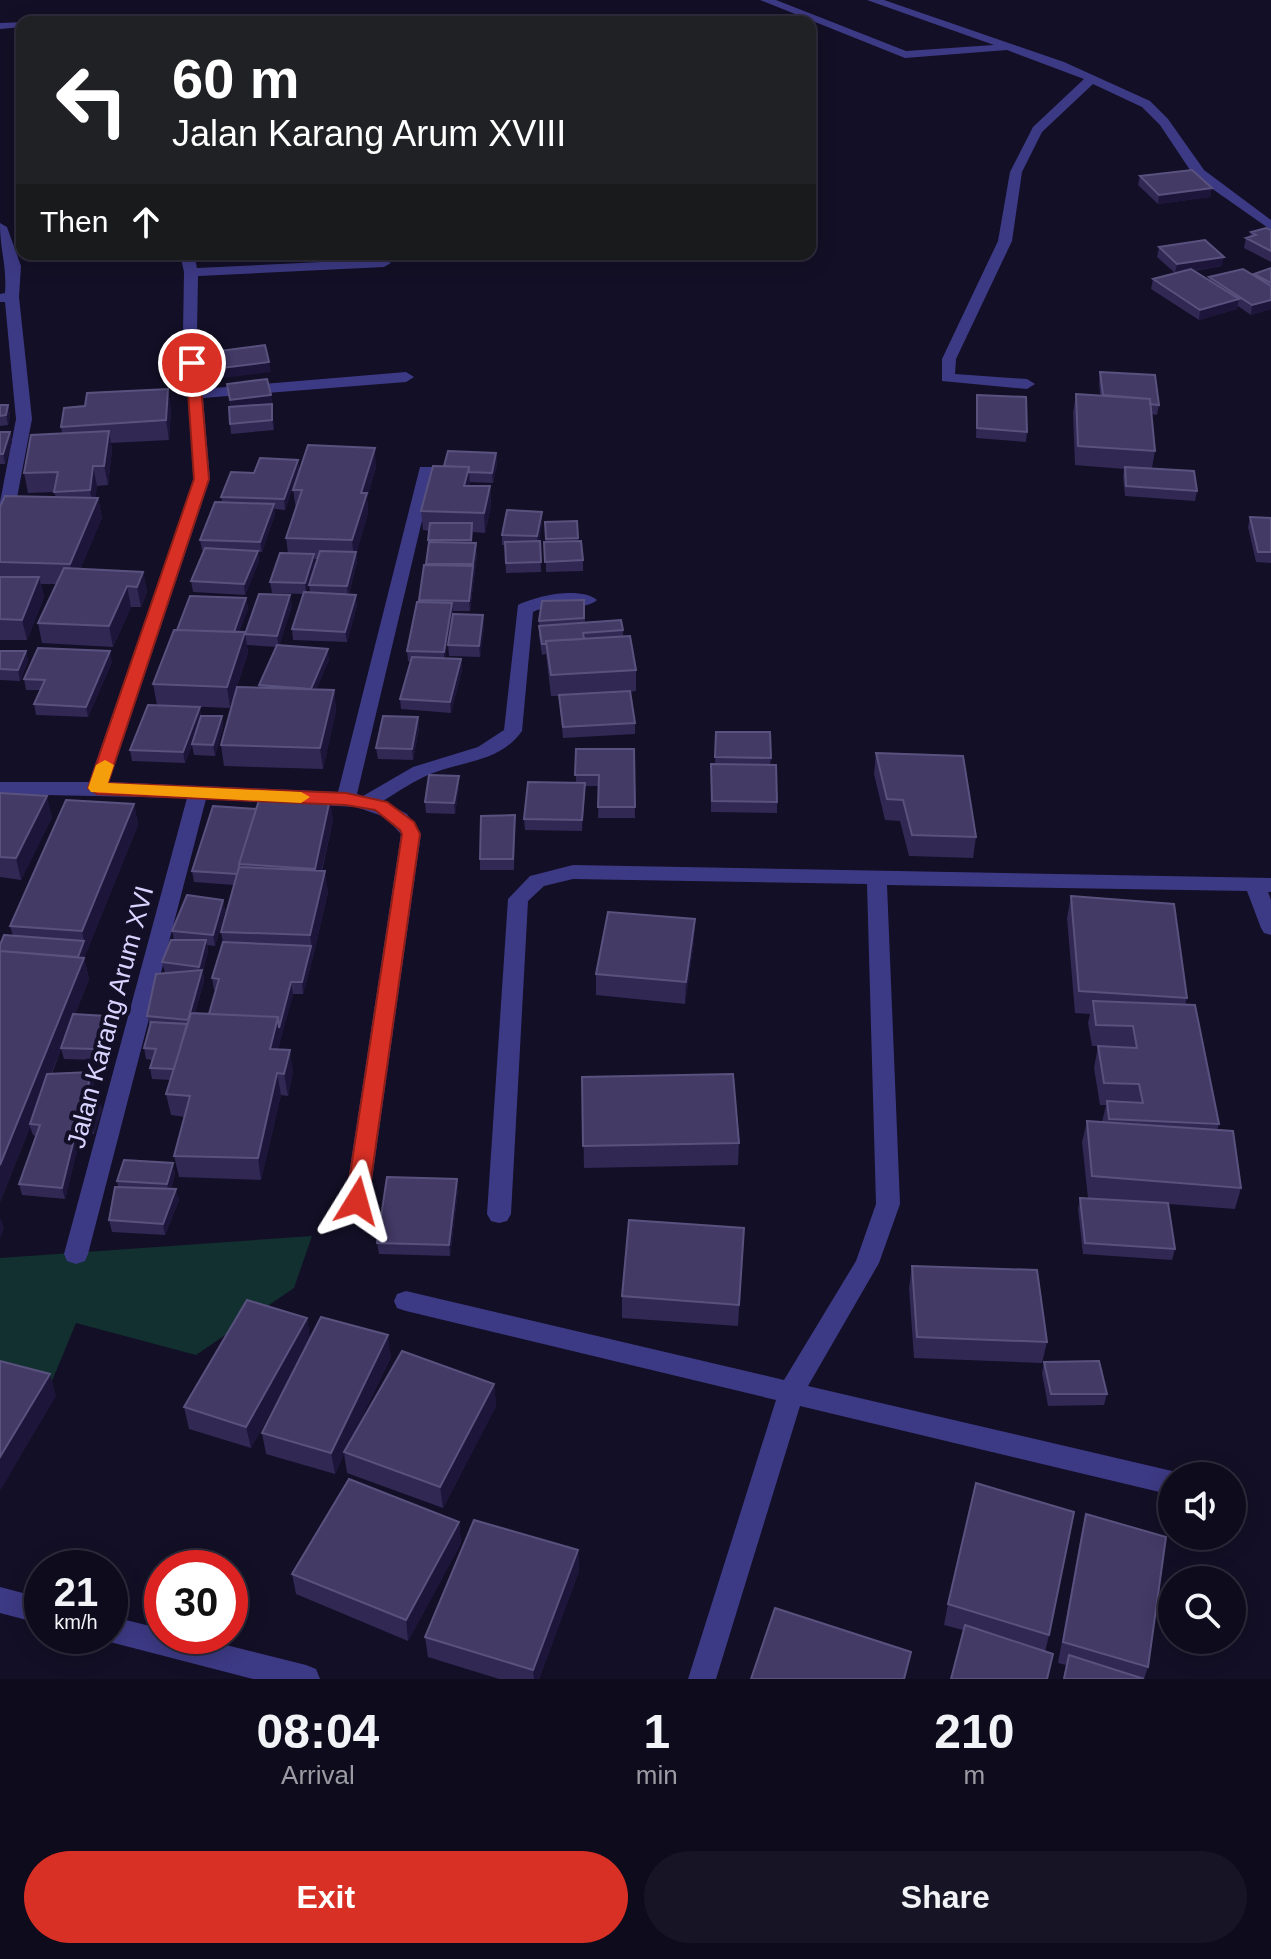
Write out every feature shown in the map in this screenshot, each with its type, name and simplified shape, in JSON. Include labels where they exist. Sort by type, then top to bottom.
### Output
[{"type":"street","points":[[766,0],[806,16]]},
{"type":"street","points":[[873,0],[1093,77],[1146,104],[1164,122],[1199,173],[1271,226]]},
{"type":"street","points":[[816,20],[905,55],[1007,47]]},
{"type":"street","points":[[1027,384],[947,378],[949,359],[1005,241],[1016,172],[1037,130],[1093,77]]},
{"type":"street","points":[[0,227],[14,266],[6,297],[24,419],[8,503],[0,516]]},
{"type":"street","points":[[97,788],[202,479],[190,333],[188,260]]},
{"type":"street","points":[[191,272],[384,263]]},
{"type":"street","points":[[195,394],[406,377]]},
{"type":"street","points":[[357,801],[426,470]]},
{"type":"street","points":[[357,801],[428,769],[491,750],[505,741],[513,731],[524,609],[542,600],[588,600]]},
{"type":"street","points":[[0,788],[97,788],[357,801],[391,811],[411,834],[357,1201]]},
{"type":"street","name":"Jalan Karang Arum XVI","points":[[76,1254],[198,794]]},
{"type":"street","points":[[499,1214],[518,899],[537,881],[573,872],[1263,885],[1271,928]]},
{"type":"street","points":[[702,1679],[791,1392],[867,1263],[888,1204],[877,877]]},
{"type":"street","points":[[406,1301],[1158,1480]]},
{"type":"street","points":[[0,1600],[24,1606]]},
{"type":"street","points":[[128,1634],[306,1679]]},
{"type":"green space","points":[[312,1236],[294,1288],[196,1355],[76,1323],[52,1381],[0,1374],[0,1258]]},
{"type":"building","points":[[1192,170],[1212,188],[1159,195],[1140,176]]},
{"type":"building","points":[[1266,228],[1271,230],[1271,251],[1246,238],[1256,235],[1251,232]]},
{"type":"building","points":[[1205,240],[1224,257],[1177,264],[1159,247]]},
{"type":"building","points":[[1271,268],[1271,283],[1254,274]]},
{"type":"building","points":[[1191,269],[1239,299],[1200,310],[1153,279]]},
{"type":"building","points":[[1243,269],[1271,286],[1271,300],[1252,305],[1209,277]]},
{"type":"building","points":[[265,345],[269,362],[222,368],[219,351]]},
{"type":"building","points":[[1100,372],[1155,375],[1159,405],[1150,404],[1150,399],[1103,395]]},
{"type":"building","points":[[267,379],[271,395],[230,400],[227,384]]},
{"type":"building","points":[[168,389],[166,420],[61,427],[64,408],[85,406],[87,393]]},
{"type":"building","points":[[1076,394],[1150,399],[1155,451],[1078,446]]},
{"type":"building","points":[[977,395],[1026,397],[1027,432],[977,428]]},
{"type":"building","points":[[272,404],[272,420],[230,424],[229,407]]},
{"type":"building","points":[[0,405],[8,405],[6,415],[0,416]]},
{"type":"building","points":[[109,431],[104,466],[93,466],[90,490],[54,492],[58,472],[24,473],[31,435]]},
{"type":"building","points":[[0,432],[10,432],[3,454],[0,454]]},
{"type":"building","points":[[308,445],[375,448],[361,493],[367,493],[352,540],[286,538],[302,490],[293,490]]},
{"type":"building","points":[[448,451],[496,453],[492,473],[469,472],[469,467],[444,466]]},
{"type":"building","points":[[260,458],[298,460],[284,499],[221,497],[231,472],[254,473]]},
{"type":"building","points":[[433,466],[469,467],[464,486],[490,486],[484,513],[421,511]]},
{"type":"building","points":[[1125,467],[1194,471],[1197,491],[1126,486]]},
{"type":"building","points":[[5,496],[98,498],[70,564],[0,562],[0,507]]},
{"type":"building","points":[[215,502],[274,504],[260,542],[200,540]]},
{"type":"building","points":[[507,510],[542,512],[537,536],[502,535]]},
{"type":"building","points":[[1250,517],[1271,518],[1271,552],[1258,552]]},
{"type":"building","points":[[577,521],[578,538],[546,539],[545,522]]},
{"type":"building","points":[[430,523],[472,523],[471,540],[428,540]]},
{"type":"building","points":[[540,541],[541,562],[506,563],[505,542]]},
{"type":"building","points":[[581,541],[583,560],[545,562],[544,542]]},
{"type":"building","points":[[429,542],[476,543],[473,564],[426,564]]},
{"type":"building","points":[[205,548],[258,551],[244,584],[191,581]]},
{"type":"building","points":[[320,551],[356,552],[347,586],[309,585]]},
{"type":"building","points":[[280,553],[314,554],[305,583],[270,582]]},
{"type":"building","points":[[424,565],[473,566],[469,601],[419,600]]},
{"type":"building","points":[[64,568],[143,572],[137,587],[127,586],[109,626],[38,623]]},
{"type":"building","points":[[0,577],[39,577],[22,620],[0,619]]},
{"type":"building","points":[[304,592],[356,595],[345,632],[292,629]]},
{"type":"building","points":[[259,594],[290,595],[277,636],[245,634]]},
{"type":"building","points":[[190,596],[246,598],[234,632],[177,630]]},
{"type":"building","points":[[584,600],[584,618],[539,621],[542,601]]},
{"type":"building","points":[[417,602],[452,603],[444,652],[407,651]]},
{"type":"building","points":[[453,614],[483,615],[479,646],[448,645]]},
{"type":"building","points":[[621,620],[623,630],[583,633],[584,639],[546,641],[542,644],[539,626]]},
{"type":"building","points":[[174,630],[245,632],[227,687],[153,684]]},
{"type":"building","points":[[630,636],[636,670],[551,675],[546,641]]},
{"type":"building","points":[[277,645],[328,649],[311,689],[259,685]]},
{"type":"building","points":[[38,648],[110,651],[86,707],[34,704],[45,680],[24,679]]},
{"type":"building","points":[[0,651],[26,651],[18,670],[0,669]]},
{"type":"building","points":[[412,657],[461,659],[450,702],[400,699]]},
{"type":"building","points":[[237,687],[334,690],[320,748],[221,745]]},
{"type":"building","points":[[630,691],[635,723],[563,727],[559,695]]},
{"type":"building","points":[[148,705],[200,707],[183,752],[130,750]]},
{"type":"building","points":[[201,716],[222,716],[213,745],[192,744]]},
{"type":"building","points":[[383,716],[418,717],[412,749],[376,748]]},
{"type":"building","points":[[716,732],[770,732],[771,758],[715,757]]},
{"type":"building","points":[[576,749],[634,749],[635,807],[598,807],[599,775],[575,775]]},
{"type":"building","points":[[876,753],[963,756],[976,837],[912,835],[903,800],[887,799]]},
{"type":"building","points":[[711,764],[776,765],[777,802],[712,801]]},
{"type":"building","points":[[429,775],[459,776],[454,803],[425,802]]},
{"type":"building","points":[[528,782],[585,783],[582,820],[524,819]]},
{"type":"building","points":[[0,793],[47,796],[16,858],[0,857]]},
{"type":"building","points":[[260,797],[330,799],[315,869],[239,864]]},
{"type":"building","points":[[66,800],[134,804],[82,931],[10,926]]},
{"type":"building","points":[[213,806],[256,809],[237,874],[192,871]]},
{"type":"building","points":[[515,815],[513,859],[480,859],[481,816]]},
{"type":"building","points":[[239,867],[325,871],[310,935],[221,932]]},
{"type":"building","points":[[187,895],[223,900],[213,935],[172,931]]},
{"type":"building","points":[[1071,896],[1174,904],[1187,998],[1079,991]]},
{"type":"building","points":[[608,912],[695,919],[686,982],[596,974]]},
{"type":"building","points":[[4,935],[84,941],[78,957],[0,951]]},
{"type":"building","points":[[171,940],[206,940],[199,967],[162,962]]},
{"type":"building","points":[[223,942],[311,946],[302,982],[291,982],[279,1028],[278,1017],[209,1014],[219,979],[212,978]]},
{"type":"building","points":[[0,951],[84,958],[0,1165]]},
{"type":"building","points":[[202,970],[188,1020],[147,1016],[156,974]]},
{"type":"building","points":[[1093,1001],[1195,1005],[1219,1124],[1109,1119],[1107,1101],[1143,1103],[1139,1084],[1104,1083],[1098,1046],[1137,1048],[1133,1026],[1096,1025]]},
{"type":"building","points":[[191,1013],[278,1017],[270,1049],[290,1050],[284,1074],[277,1073],[258,1158],[174,1156],[190,1096],[166,1094]]},
{"type":"building","points":[[73,1014],[106,1016],[95,1049],[61,1048]]},
{"type":"building","points":[[151,1022],[187,1024],[174,1069],[150,1068],[156,1049],[144,1048]]},
{"type":"building","points":[[91,1072],[86,1097],[99,1098],[91,1123],[78,1123],[62,1188],[19,1184],[40,1125],[30,1124],[47,1074]]},
{"type":"building","points":[[733,1074],[739,1143],[583,1146],[582,1077]]},
{"type":"building","points":[[1087,1121],[1233,1131],[1241,1188],[1092,1176]]},
{"type":"building","points":[[124,1160],[173,1163],[167,1184],[117,1181]]},
{"type":"building","points":[[387,1177],[457,1179],[449,1245],[377,1243]]},
{"type":"building","points":[[115,1187],[176,1189],[163,1224],[109,1220]]},
{"type":"building","points":[[1080,1198],[1168,1203],[1175,1249],[1085,1243]]},
{"type":"building","points":[[629,1220],[744,1228],[739,1305],[622,1296]]},
{"type":"building","points":[[912,1266],[1037,1270],[1047,1342],[917,1337]]},
{"type":"building","points":[[247,1300],[307,1318],[246,1427],[184,1407]]},
{"type":"building","points":[[321,1317],[388,1335],[331,1453],[262,1433]]},
{"type":"building","points":[[402,1351],[494,1384],[440,1487],[344,1452]]},
{"type":"building","points":[[0,1361],[50,1374],[0,1457]]},
{"type":"building","points":[[1099,1361],[1107,1394],[1051,1394],[1044,1362]]},
{"type":"building","points":[[349,1479],[459,1522],[406,1620],[292,1574]]},
{"type":"building","points":[[976,1483],[1074,1512],[1049,1635],[948,1604]]},
{"type":"building","points":[[1086,1514],[1158,1535],[1158,1550],[1164,1550],[1162,1566],[1158,1566],[1158,1595],[1148,1667],[1063,1642]]},
{"type":"building","points":[[474,1520],[578,1550],[533,1670],[425,1637]]},
{"type":"building","points":[[775,1608],[911,1652],[904,1679],[751,1679]]},
{"type":"building","points":[[965,1625],[1053,1654],[1047,1679],[951,1679]]},
{"type":"building","points":[[1069,1655],[1144,1679],[1064,1679]]},
{"type":"slow traffic","points":[[105,765],[97,788],[301,797]]},
{"type":"route","points":[[192,363],[202,479],[97,788],[346,799],[381,806],[408,827],[411,834],[357,1201]]}]
